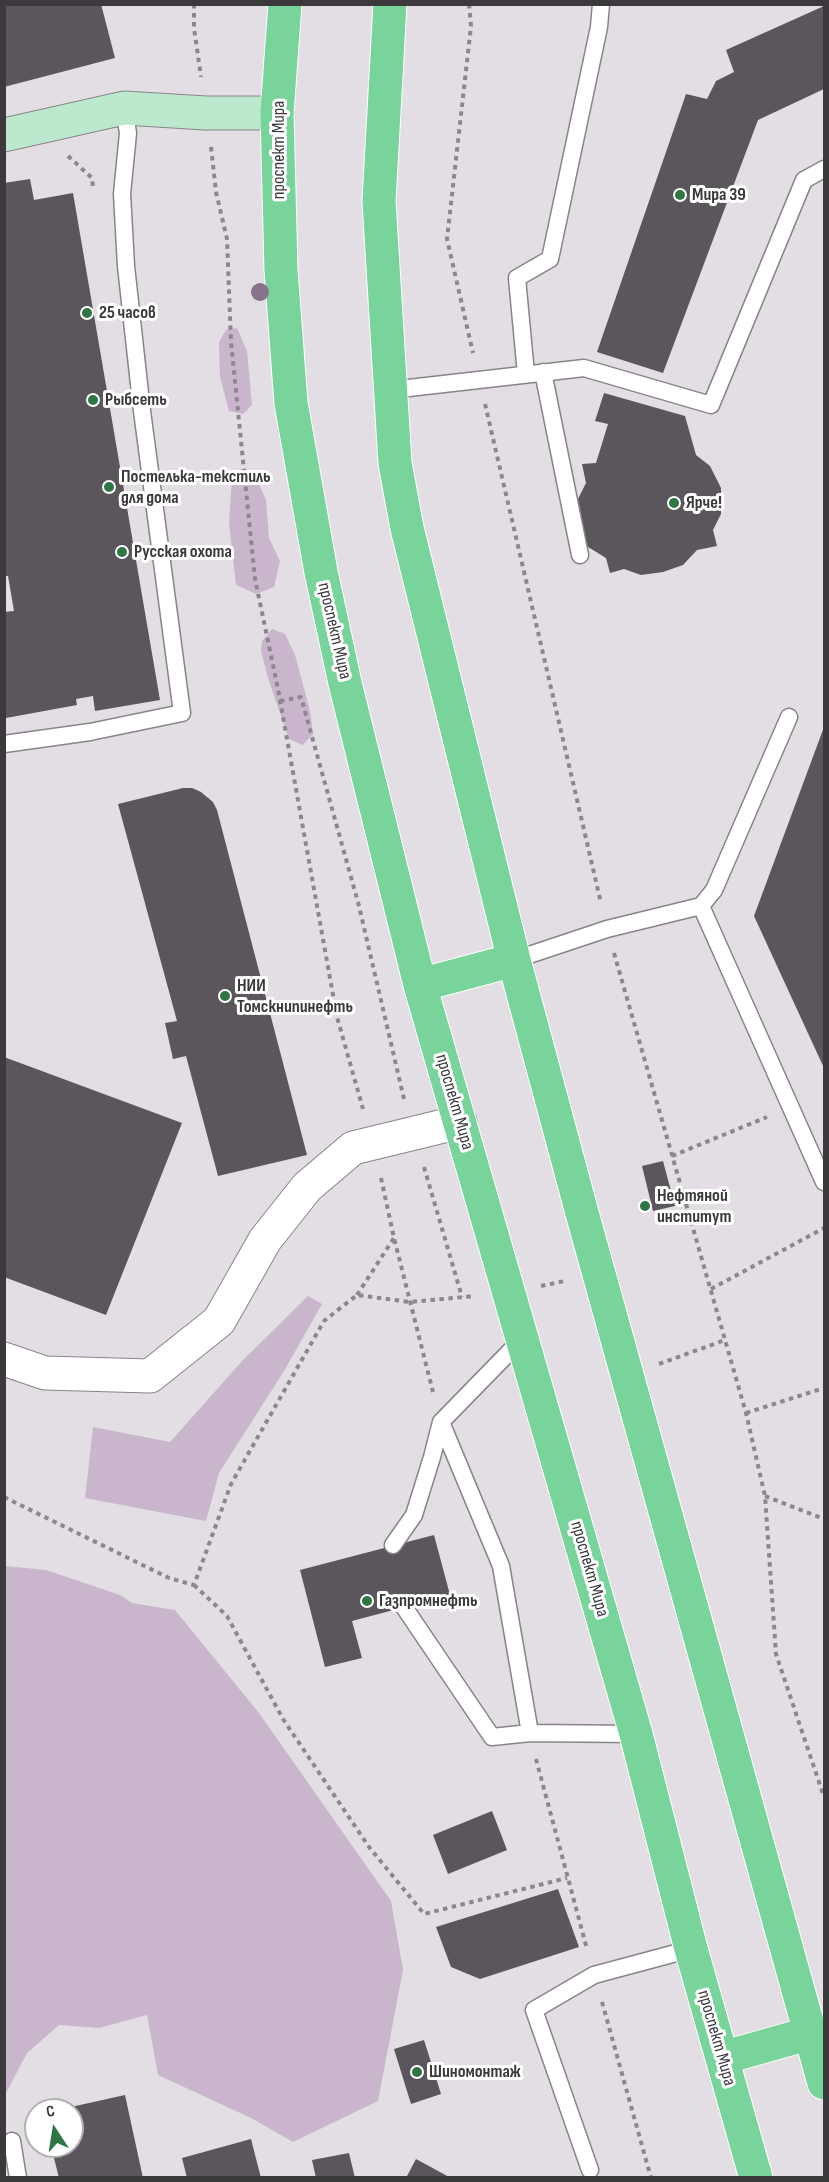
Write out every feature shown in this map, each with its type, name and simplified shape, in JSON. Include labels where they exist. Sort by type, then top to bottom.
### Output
[{"type":"main road","name":"проспект Мира","points":[[285,4],[276,113],[281,270],[291,403],[321,572],[343,672],[420,985],[636,1734],[691,1949],[756,2178]]},
{"type":"main road","points":[[390,4],[379,201],[396,463],[407,528],[514,960],[624,1365],[825,2083]]},
{"type":"main road","points":[[420,985],[514,960]]},
{"type":"main road","points":[[722,2058],[811,2033]]},
{"type":"street","points":[[4,135],[124,108],[276,113]]},
{"type":"street","points":[[4,1359],[45,1373],[150,1376],[219,1321],[265,1240],[307,1187],[352,1148],[460,1122]]},
{"type":"lane","points":[[580,555],[535,373],[517,278],[550,259],[599,27],[601,4]]},
{"type":"lane","points":[[4,744],[90,732],[182,713],[142,411],[126,266],[122,194],[128,133],[124,108]]},
{"type":"lane","points":[[391,390],[584,368],[711,405],[804,180],[825,169]]},
{"type":"lane","points":[[514,960],[608,929],[701,906],[714,890],[789,717]]},
{"type":"lane","points":[[701,906],[825,1182]]},
{"type":"lane","points":[[393,1545],[414,1515],[441,1422],[522,1338]]},
{"type":"lane","points":[[441,1422],[501,1566],[530,1732]]},
{"type":"lane","points":[[404,1607],[492,1737],[530,1732],[636,1734]]},
{"type":"lane","points":[[590,2170],[534,2010],[594,1975],[691,1949]]},
{"type":"lane","points":[[12,2141],[18,2178]]},
{"type":"path","points":[[194,4],[194,28],[216,192],[227,239],[231,342],[255,579],[280,701],[337,1017],[372,1144],[441,1422]]},
{"type":"path","points":[[280,701],[302,697],[359,906],[405,1104],[462,1297]]},
{"type":"path","points":[[672,1156],[790,1108]]},
{"type":"path","points":[[711,1289],[825,1228]]},
{"type":"path","points":[[194,1585],[231,1484],[324,1321],[357,1295],[394,1238]]},
{"type":"path","points":[[357,1295],[410,1302],[479,1295]]},
{"type":"path","points":[[668,1361],[725,1340]]},
{"type":"path","points":[[746,1413],[825,1388]]},
{"type":"path","points":[[765,1496],[825,1519]]},
{"type":"path","points":[[4,1497],[169,1578],[194,1585],[227,1616],[283,1719],[369,1847],[424,1914],[567,1878]]},
{"type":"path","points":[[530,1732],[567,1878],[651,2178]]},
{"type":"shaded area","points":[[237,328],[247,351],[252,405],[243,414],[229,411],[220,377],[219,342],[226,330]]},
{"type":"shaded area","points":[[256,477],[266,500],[269,538],[280,561],[274,587],[256,594],[236,585],[229,523],[232,479]]},
{"type":"shaded area","points":[[272,629],[285,634],[295,655],[310,711],[313,734],[303,745],[289,739],[268,678],[261,651],[262,641]]},
{"type":"shaded area","points":[[308,1296],[322,1304],[284,1371],[219,1473],[206,1521],[85,1498],[93,1427],[170,1442],[243,1360]]},
{"type":"shaded area","points":[[5,1566],[46,1570],[120,1595],[132,1603],[175,1610],[259,1713],[391,1901],[403,1970],[378,2101],[293,2142],[251,2118],[158,2075],[147,2015],[99,2028],[59,2025],[27,2053],[5,2095]]},
{"type":"building","points":[[4,4],[101,4],[115,58],[4,87]]},
{"type":"building","points":[[824,6],[824,89],[758,120],[663,373],[597,352],[686,94],[707,99],[716,81],[734,72],[726,50]]},
{"type":"building","points":[[30,179],[34,200],[73,193],[160,700],[95,711],[93,696],[76,699],[77,705],[6,718],[4,612],[14,611],[8,576],[4,576],[4,183]]},
{"type":"building","points":[[604,393],[685,416],[696,455],[710,466],[721,488],[721,514],[713,530],[717,546],[697,550],[683,565],[663,572],[641,575],[624,569],[610,573],[606,558],[588,547],[578,523],[577,501],[586,483],[582,464],[596,463],[608,424],[595,421]]},
{"type":"building","points":[[824,727],[824,1068],[754,916]]},
{"type":"building","points":[[183,788],[192,788],[201,792],[213,802],[217,810],[307,1155],[218,1176],[186,1056],[173,1059],[165,1023],[177,1021],[118,804]]},
{"type":"building","points":[[4,1057],[182,1123],[106,1315],[4,1277]]},
{"type":"building","points":[[663,1161],[675,1206],[653,1211],[642,1166]]},
{"type":"building","name":"Газпромнефть","points":[[434,1535],[450,1595],[352,1621],[362,1658],[325,1667],[300,1570]]},
{"type":"building","points":[[492,1811],[507,1850],[448,1874],[433,1835]]},
{"type":"building","points":[[558,1889],[579,1947],[480,1979],[451,1967],[436,1927]]},
{"type":"building","name":"Шиномонтаж","points":[[424,2040],[441,2094],[411,2104],[394,2049]]},
{"type":"building","points":[[125,2095],[143,2178],[59,2178],[54,2158],[84,2158],[84,2104]]},
{"type":"building","points":[[251,2139],[261,2178],[187,2178],[182,2158]]},
{"type":"building","points":[[349,2153],[355,2178],[316,2178],[312,2160]]},
{"type":"building","points":[[416,2159],[451,2178],[406,2178]]},
{"type":"place","name":"Мира 39","points":[[680,195]]},
{"type":"place","name":"25 часов","points":[[87,313]]},
{"type":"place","name":"Рыбсеть","points":[[93,400]]},
{"type":"place","name":"Постелька-текстиль для дома","points":[[109,487]]},
{"type":"place","name":"Ярче!","points":[[674,503]]},
{"type":"place","name":"Русская охота","points":[[122,552]]},
{"type":"place","name":"НИИ Томскнипинефть","points":[[225,996]]},
{"type":"place","name":"Нефтяной институт","points":[[645,1206]]},
{"type":"place","name":"Газпромнефть","points":[[367,1601]]},
{"type":"place","name":"Шиномонтаж","points":[[417,2072]]}]
